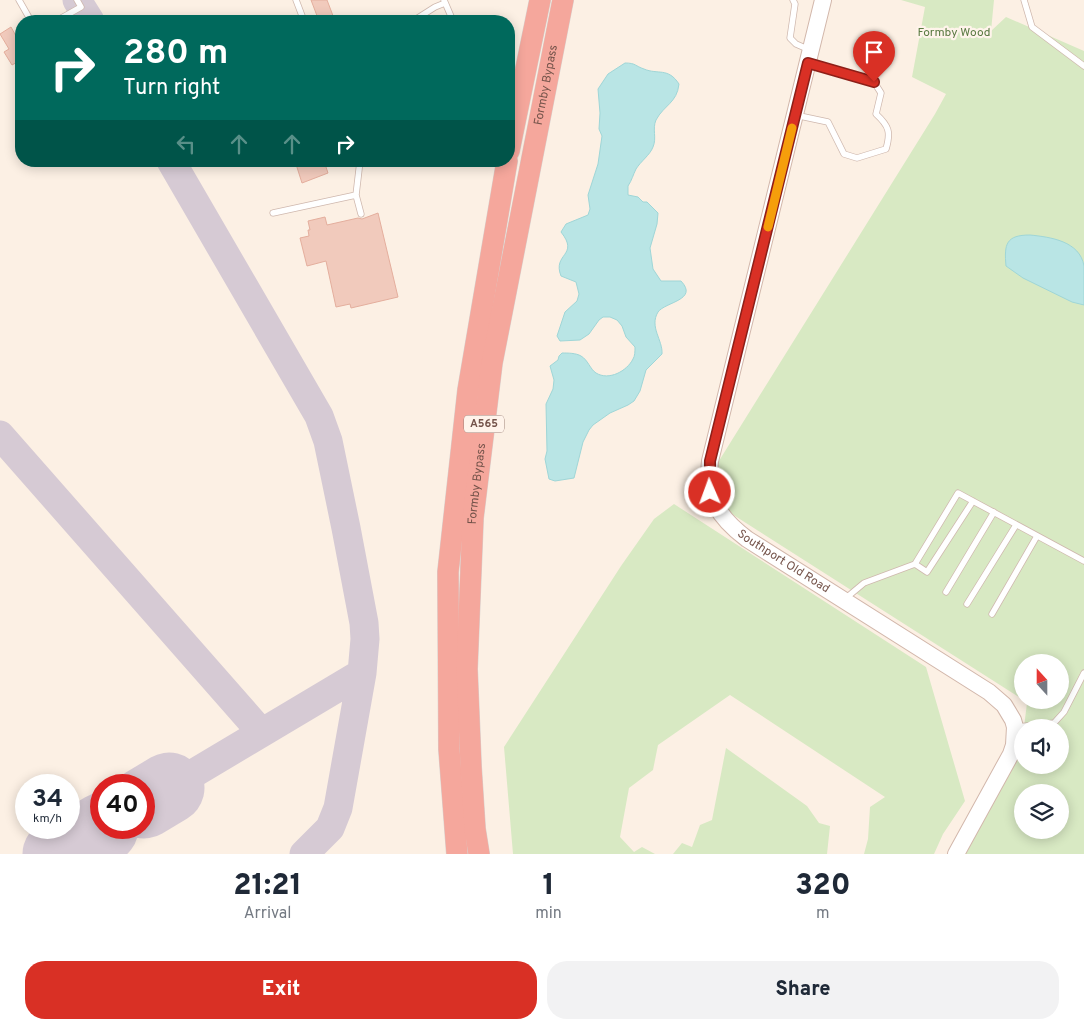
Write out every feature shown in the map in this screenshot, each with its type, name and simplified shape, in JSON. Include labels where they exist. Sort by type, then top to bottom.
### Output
[{"type":"highway","name":"Formby Bypass","points":[[515,122],[540,0]]},
{"type":"highway","name":"Formby Bypass","points":[[479,854],[475,829],[471,768],[467,669],[473,518],[492,363],[563,0]]},
{"type":"highway","name":"Formby Bypass","points":[[457,854],[449,749],[448,572],[468,390],[505,167]]},
{"type":"street","name":"Southport Old Road","points":[[823,0],[710,461],[709,484],[719,512],[735,530],[989,692],[1004,705],[1014,720]]},
{"type":"street","points":[[956,854],[1011,754],[1014,734]]},
{"type":"lane","points":[[19,0],[28,15]]},
{"type":"lane","points":[[67,15],[81,7],[77,0]]},
{"type":"lane","points":[[296,0],[302,15]]},
{"type":"lane","points":[[793,0],[795,4],[790,38],[810,57],[874,82],[881,93],[876,114],[886,124],[889,139],[886,149],[858,158],[844,154],[828,122],[795,115]]},
{"type":"lane","points":[[1024,0],[1032,27],[1084,66]]},
{"type":"lane","points":[[422,15],[445,1],[451,15]]},
{"type":"lane","points":[[359,167],[356,195],[361,214]]},
{"type":"lane","points":[[273,213],[356,195]]},
{"type":"lane","points":[[844,600],[864,583],[914,564],[958,493],[1084,561]]},
{"type":"lane","points":[[914,564],[927,572],[973,501]]},
{"type":"lane","points":[[946,592],[994,512]]},
{"type":"lane","points":[[967,604],[1016,525]]},
{"type":"lane","points":[[992,614],[1037,536]]},
{"type":"lane","points":[[1058,719],[1064,712],[1084,673]]},
{"type":"green space","name":"Formby Wood","points":[[901,0],[994,0],[991,31],[1006,17],[1084,51],[1084,854],[959,854],[1014,764],[1014,774],[1069,774],[1069,719],[1025,719],[1026,709],[1069,709],[1069,654],[1014,654],[1014,694],[699,493],[946,94],[912,77],[925,7]]},
{"type":"green space","points":[[674,504],[926,667],[965,801],[943,834],[934,854],[864,854],[868,839],[870,807],[885,797],[730,695],[658,745],[653,770],[629,788],[620,837],[634,852],[642,847],[655,854],[513,854],[504,747],[621,566],[654,519]]},
{"type":"green space","points":[[726,748],[807,806],[819,823],[830,826],[827,854],[673,854],[682,843],[692,847],[700,825],[712,820]]},
{"type":"water","points":[[625,63],[633,64],[649,71],[667,73],[679,84],[676,96],[656,120],[653,147],[636,169],[628,186],[628,195],[638,197],[643,202],[647,202],[658,213],[650,248],[653,269],[661,281],[681,281],[686,292],[679,300],[658,312],[655,323],[662,354],[646,370],[640,391],[634,401],[610,413],[593,425],[583,442],[574,478],[555,481],[549,479],[545,459],[547,451],[546,404],[553,389],[554,380],[550,366],[558,360],[562,353],[574,354],[583,358],[596,373],[606,376],[622,371],[635,355],[635,347],[626,337],[622,326],[617,320],[610,317],[603,317],[599,320],[589,334],[580,340],[560,341],[557,336],[565,312],[577,301],[579,294],[576,282],[561,276],[560,263],[568,246],[561,232],[566,224],[588,215],[590,209],[588,195],[598,164],[602,136],[599,129],[598,89],[608,74]]},
{"type":"water","points":[[1022,235],[1055,239],[1077,251],[1084,266],[1084,305],[1072,302],[1023,278],[1006,266],[1006,247],[1008,242]]},
{"type":"building","points":[[311,0],[327,0],[333,15],[317,15]]},
{"type":"building","points":[[11,27],[15,34],[15,63],[12,65],[4,52],[9,49],[0,34]]},
{"type":"building","points":[[297,167],[326,167],[328,173],[302,183]]},
{"type":"building","points":[[378,213],[398,297],[351,308],[350,304],[336,307],[326,261],[307,266],[300,238],[309,236],[308,221],[325,217],[327,225],[358,218],[362,219]]},
{"type":"taxiway","points":[[77,0],[86,15]]},
{"type":"taxiway","points":[[174,167],[319,416],[328,441],[364,623],[365,639],[362,673],[338,808],[330,828],[304,854]]},
{"type":"taxiway","points":[[0,435],[261,732]]},
{"type":"taxiway","points":[[169,788],[362,673]]},
{"type":"runway","points":[[155,796],[169,788]]},
{"type":"runway","points":[[58,854],[90,836]]},
{"type":"slow traffic","points":[[768,227],[792,128]]},
{"type":"route","points":[[710,492],[710,461],[808,63],[874,82]]}]
